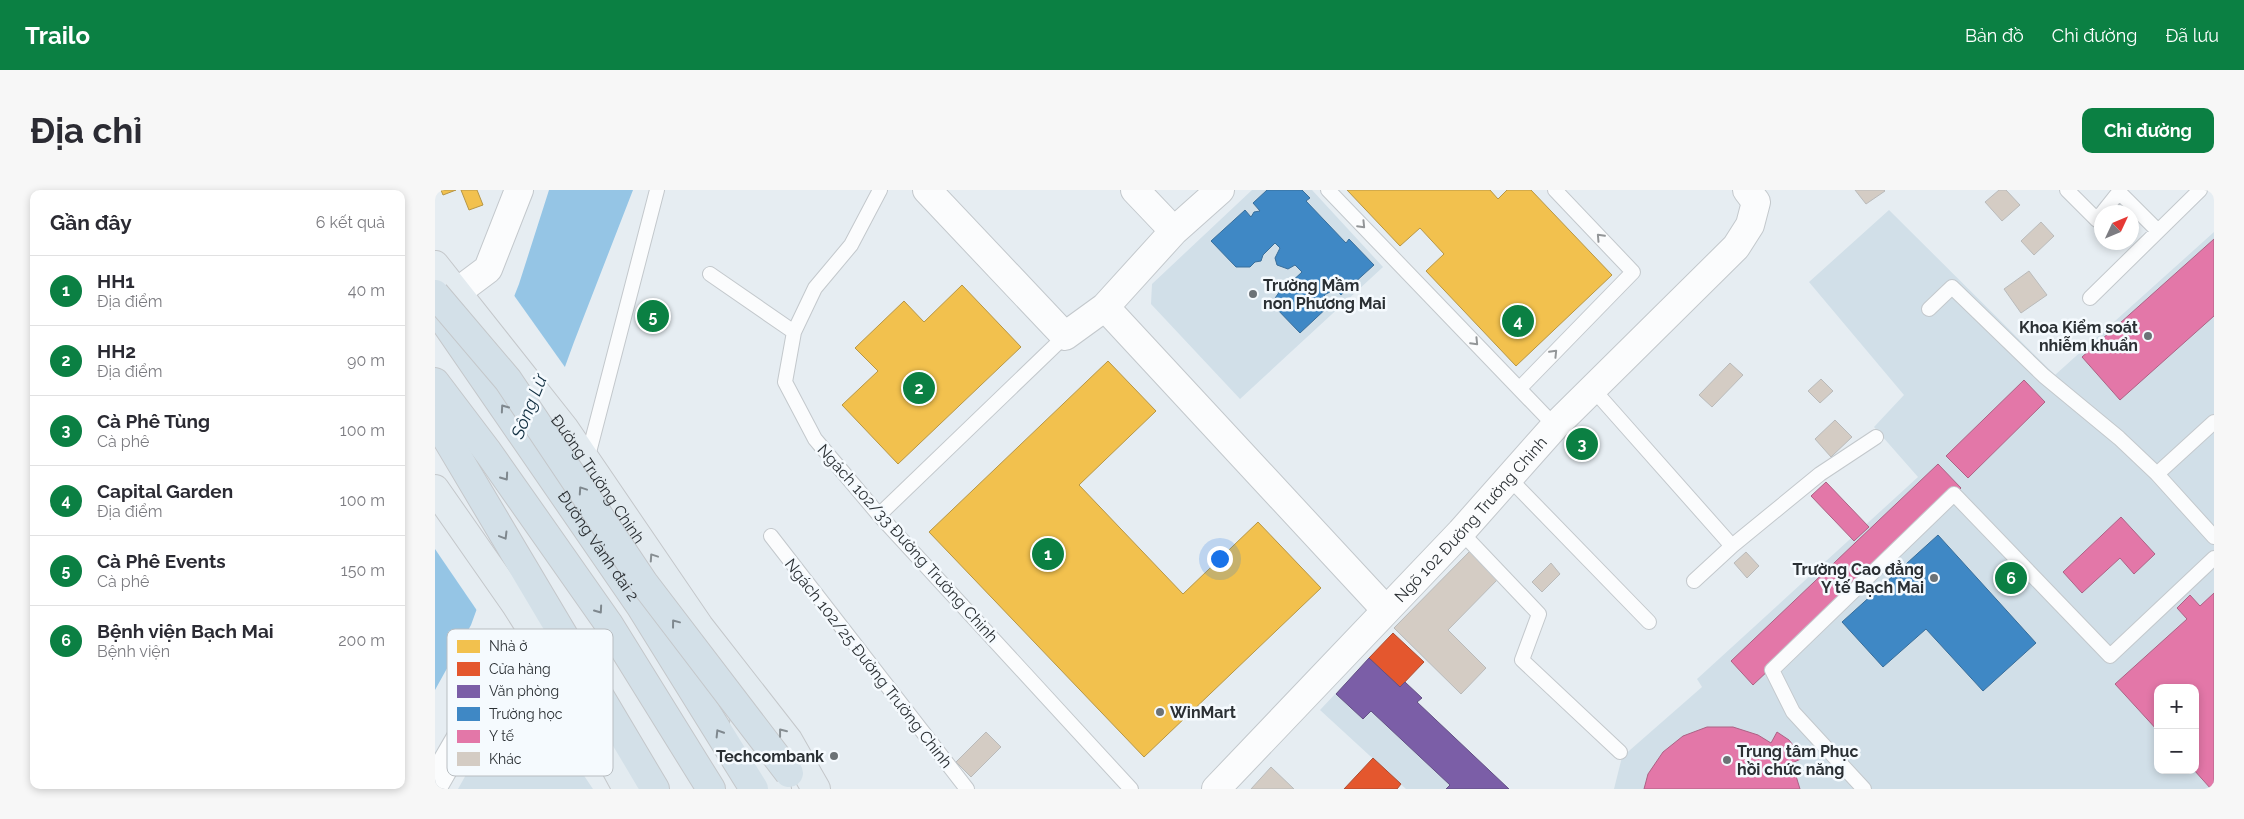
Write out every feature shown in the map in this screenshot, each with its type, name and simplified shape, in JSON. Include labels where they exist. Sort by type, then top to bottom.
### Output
[{"type":"highway","name":"Đường Vành đai 2","points":[[442,298],[641,607],[754,789]]},
{"type":"highway","points":[[442,298],[508,380],[644,583],[789,773],[798,789]]},
{"type":"highway","points":[[435,382],[488,452],[612,629]]},
{"type":"highway","points":[[435,419],[560,629]]},
{"type":"highway","points":[[613,631],[711,789]]},
{"type":"highway","points":[[613,718],[655,789]]},
{"type":"main road","name":"Đường Trường Chinh","points":[[435,265],[442,298],[491,334],[564,428],[699,626],[788,740],[817,789]]},
{"type":"main road","points":[[436,491],[531,629]]},
{"type":"main road","name":"Đường Trường Chinh","points":[[699,626],[765,769],[777,789]]},
{"type":"main road","points":[[613,748],[655,789]]},
{"type":"main road","points":[[613,763],[627,789]]},
{"type":"street","points":[[442,298],[488,269],[519,190]]},
{"type":"street","points":[[927,190],[1065,336],[1105,307],[1174,231],[1220,190]]},
{"type":"street","points":[[1135,190],[1174,231]]},
{"type":"street","name":"Ngõ 102 Đường Trường Chinh","points":[[1216,789],[1461,532],[1555,426],[1736,248],[1749,224],[1751,196]]},
{"type":"street","points":[[1105,307],[1386,610]]},
{"type":"street","points":[[435,783],[447,762]]},
{"type":"lane","points":[[587,460],[657,190]]},
{"type":"lane","name":"Ngách 102/33 Đường Trường Chinh","points":[[880,190],[851,245],[815,288],[794,332],[785,382],[815,439],[879,515],[1131,789]]},
{"type":"lane","points":[[1328,190],[1555,426]]},
{"type":"lane","points":[[1520,388],[1633,272],[1555,190]]},
{"type":"lane","points":[[2067,190],[2094,217]]},
{"type":"lane","points":[[2090,298],[2157,230],[2200,190]]},
{"type":"lane","points":[[2108,205],[2119,192],[2132,205]]},
{"type":"lane","points":[[2139,212],[2157,230]]},
{"type":"lane","points":[[710,274],[794,332]]},
{"type":"lane","points":[[1929,309],[1952,287],[2044,376],[2119,438],[2157,474],[2214,537]]},
{"type":"lane","points":[[879,515],[1065,336]]},
{"type":"lane","points":[[1592,388],[1732,546]]},
{"type":"lane","points":[[2157,474],[2214,422]]},
{"type":"lane","points":[[1694,581],[1732,546],[1820,474],[1876,437]]},
{"type":"lane","points":[[1508,477],[1649,622]]},
{"type":"lane","points":[[1863,789],[1793,712],[1772,670],[1954,494],[2110,656],[2214,558]]},
{"type":"lane","points":[[1461,532],[1539,614],[1522,660],[1620,752]]},
{"type":"lane","name":"Ngách 102/25 Đường Trường Chinh","points":[[771,536],[967,789]]},
{"type":"shaded area","name":"Trường Mầm non Phương Mai","points":[[1252,190],[1312,190],[1383,267],[1240,399],[1151,304],[1152,284]]},
{"type":"shaded area","points":[[1889,210],[2055,375],[2214,232],[2214,789],[1614,789],[1622,757],[1702,687],[1697,679],[1918,477],[1874,427],[1904,395],[1809,282]]},
{"type":"shaded area","points":[[1369,658],[1400,687],[1405,682],[1422,698],[1418,703],[1509,789],[1406,789],[1320,710]]},
{"type":"shaded area","points":[[465,776],[584,776],[593,789],[458,789]]},
{"type":"water","name":"Sông Lừ","points":[[549,190],[633,190],[574,342],[471,625],[469,629],[447,629],[447,668],[435,690],[435,496],[519,284]]},
{"type":"pier","points":[[513,294],[567,370],[478,612],[435,549],[435,489]]},
{"type":"building: Nhà ở","points":[[441,190],[456,190],[443,195]]},
{"type":"building: Nhà ở","points":[[461,190],[477,190],[483,205],[469,210]]},
{"type":"building: Nhà ở","points":[[1347,190],[1490,190],[1498,199],[1507,190],[1531,190],[1612,275],[1516,366],[1426,271],[1444,254],[1420,228],[1400,246]]},
{"type":"building: Nhà ở","points":[[962,285],[1021,347],[898,464],[842,405],[878,371],[855,348],[904,301],[924,322]]},
{"type":"building: Nhà ở","points":[[1108,361],[1156,411],[1079,485],[1183,594],[1258,522],[1321,588],[1144,757],[929,532]]},
{"type":"building: Cửa hàng","points":[[1393,633],[1424,662],[1400,687],[1369,658]]},
{"type":"building: Cửa hàng","points":[[1373,758],[1401,784],[1397,789],[1344,789]]},
{"type":"building: Văn phòng","points":[[1369,658],[1400,687],[1405,682],[1422,698],[1417,702],[1509,789],[1446,789],[1450,785],[1371,711],[1363,719],[1336,694]]},
{"type":"building: Trường học","points":[[1267,190],[1302,190],[1310,198],[1306,201],[1346,243],[1349,239],[1374,265],[1341,295],[1333,287],[1330,292],[1324,295],[1331,304],[1300,333],[1274,306],[1273,301],[1280,291],[1281,284],[1289,284],[1302,272],[1295,265],[1288,269],[1277,265],[1275,258],[1280,248],[1275,243],[1263,255],[1261,261],[1255,262],[1250,267],[1236,267],[1211,241],[1245,210],[1251,217],[1254,212],[1260,211],[1253,203]]},
{"type":"building: Trường học","name":"Trường Cao đẳng Y tế Bạch Mai","points":[[1938,535],[2036,643],[1983,691],[1926,629],[1883,667],[1842,622]]},
{"type":"building: Y tế","name":"Khoa Kiểm soát nhiễm khuẩn","points":[[2214,239],[2214,316],[2120,400],[2082,357]]},
{"type":"building: Y tế","points":[[2024,380],[2045,402],[1968,478],[1946,456]]},
{"type":"building: Y tế","points":[[1938,464],[1961,488],[1753,685],[1731,661]]},
{"type":"building: Y tế","points":[[1826,482],[1869,527],[1854,541],[1811,496]]},
{"type":"building: Y tế","points":[[2121,517],[2155,554],[2134,574],[2120,558],[2082,593],[2063,572]]},
{"type":"building: Y tế","points":[[2214,593],[2214,789],[2211,789],[2198,774],[2199,684],[2154,684],[2154,727],[2115,684],[2187,619],[2177,608],[2190,595],[2200,606]]},
{"type":"building: Y tế","name":"Trung tâm Phục hồi chức năng","points":[[1707,727],[1733,727],[1758,735],[1771,743],[1777,732],[1789,740],[1803,758],[1792,763],[1800,789],[1644,789],[1648,774],[1663,752],[1683,736]]},
{"type":"building: Khác","points":[[1855,190],[1884,190],[1885,191],[1866,204]]},
{"type":"building: Khác","points":[[1999,190],[2006,190],[2020,205],[2002,221],[1985,202]]},
{"type":"building: Khác","points":[[2041,222],[2054,236],[2034,255],[2021,241]]},
{"type":"building: Khác","points":[[2029,271],[2047,295],[2021,313],[2004,289]]},
{"type":"building: Khác","points":[[1730,363],[1743,375],[1712,407],[1699,395]]},
{"type":"building: Khác","points":[[1821,379],[1833,391],[1820,403],[1808,391]]},
{"type":"building: Khác","points":[[1835,420],[1852,437],[1831,457],[1815,439]]},
{"type":"building: Khác","points":[[1472,549],[1500,577],[1448,630],[1486,668],[1461,694],[1394,628]]},
{"type":"building: Khác","points":[[1746,552],[1759,566],[1747,578],[1734,563]]},
{"type":"building: Khác","points":[[1551,563],[1560,574],[1542,592],[1532,582]]},
{"type":"building: Khác","points":[[986,732],[1001,747],[971,777],[956,762]]},
{"type":"building: Khác","points":[[1271,767],[1294,789],[1251,789]]},
{"type":"place","name":"Trường Mầm non Phương Mai","points":[[1253,294]]},
{"type":"place","name":"Cà Phê Events","points":[[653,316]]},
{"type":"place","name":"Capital Garden","points":[[1518,321]]},
{"type":"place","name":"Khoa Kiểm soát nhiễm khuẩn","points":[[2148,336]]},
{"type":"place","name":"HH2","points":[[919,388]]},
{"type":"place","name":"Cà Phê Tùng","points":[[1582,444]]},
{"type":"place","name":"HH1","points":[[1048,554]]},
{"type":"place","name":"Trường Cao đẳng Y tế Bạch Mai","points":[[1934,578]]},
{"type":"place","name":"Bệnh viện Bạch Mai","points":[[2011,578]]},
{"type":"place","name":"WinMart","points":[[1160,712]]},
{"type":"place","name":"Techcombank","points":[[834,756]]},
{"type":"place","name":"Trung tâm Phục hồi chức năng","points":[[1727,760]]}]
